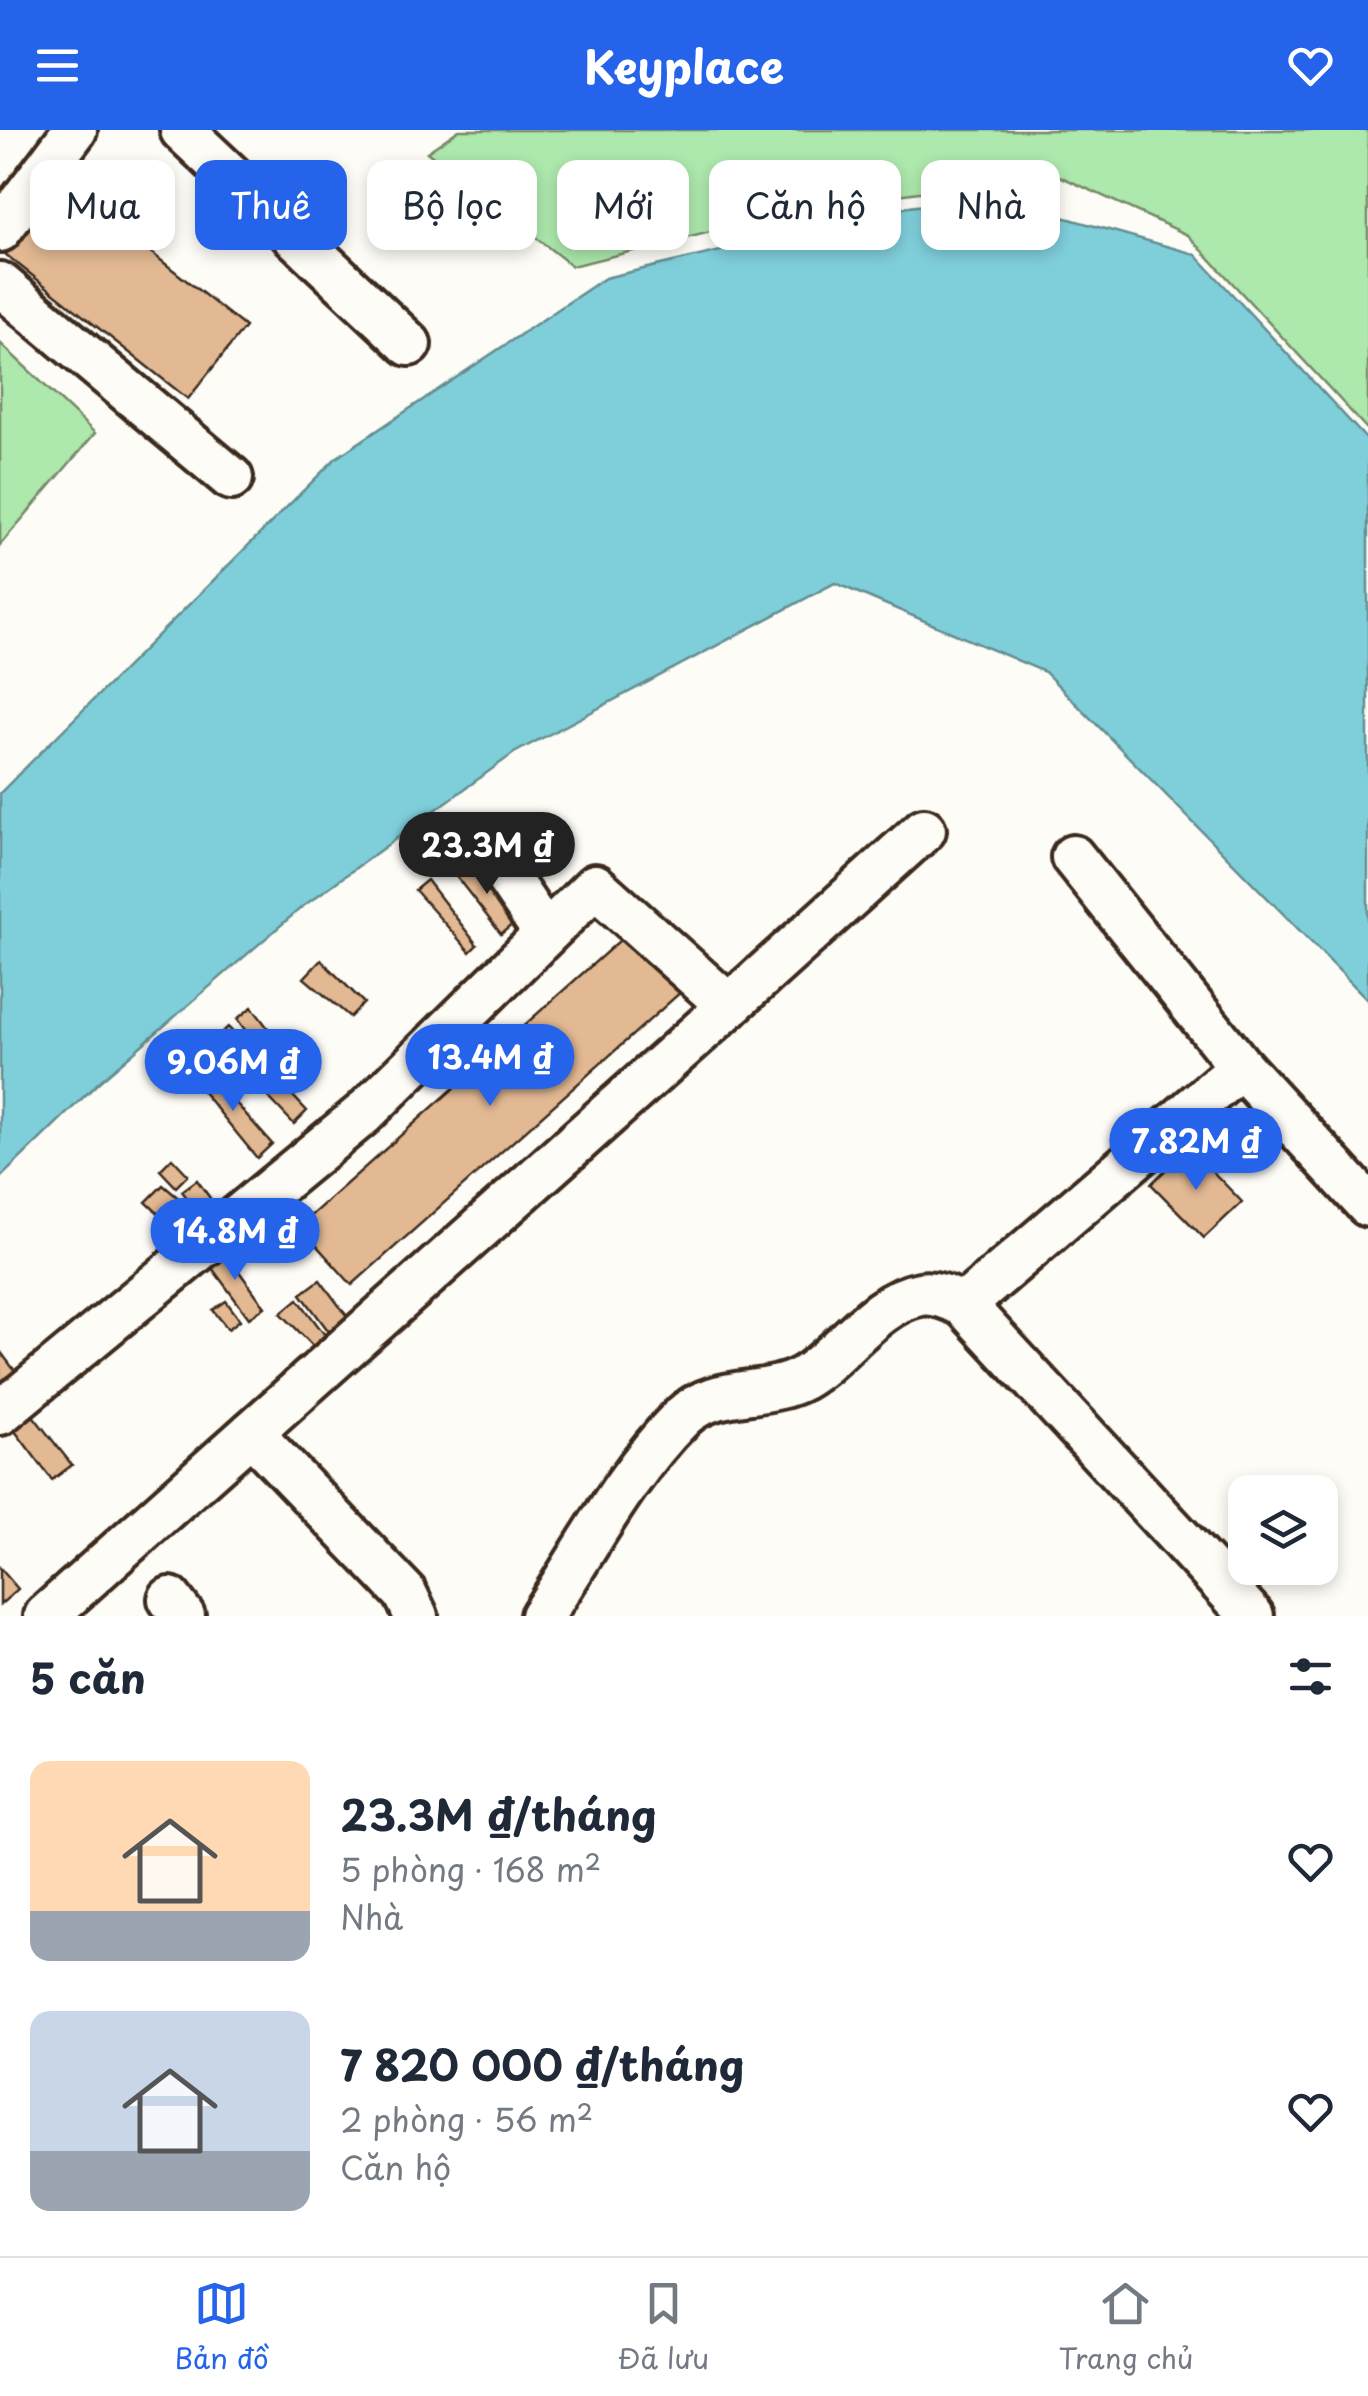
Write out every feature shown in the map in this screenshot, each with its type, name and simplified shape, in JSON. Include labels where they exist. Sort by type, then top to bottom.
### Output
[{"type":"street","points":[[0,230],[75,130]]},
{"type":"street","points":[[182,130],[410,344]]},
{"type":"street","points":[[0,284],[231,478]]},
{"type":"street","points":[[46,1616],[924,830]]},
{"type":"street","points":[[483,842],[545,932]]},
{"type":"street","points":[[1072,857],[1242,1067],[1368,1205]]},
{"type":"street","points":[[0,1414],[362,1114],[595,886],[729,1006]]},
{"type":"street","points":[[964,1304],[1242,1067]]},
{"type":"street","points":[[542,1616],[648,1455],[686,1414],[718,1397],[780,1388],[802,1379],[870,1322],[920,1294],[944,1296],[964,1304],[1252,1616]]},
{"type":"street","points":[[251,1432],[399,1608]]},
{"type":"green space","points":[[459,130],[1368,130],[1368,430],[1188,235],[1060,176],[1060,160],[921,160],[921,192],[901,195],[901,160],[709,160],[709,232],[689,237],[689,160],[557,160],[557,250],[637,250],[572,266],[537,238],[537,160],[437,160],[427,152]]},
{"type":"green space","points":[[0,343],[95,433],[0,545]]},
{"type":"water","points":[[921,205],[921,250],[1060,250],[1060,216],[1195,254],[1368,441],[1368,1000],[1045,672],[835,583],[514,753],[302,907],[99,1082],[0,1178],[0,793],[336,458],[605,278],[724,250],[901,250],[901,209]]},
{"type":"building","points":[[30,211],[30,250],[148,250],[245,327],[188,399],[0,250]]},
{"type":"building","points":[[474,861],[519,919],[501,934],[455,875]]},
{"type":"building","points":[[427,880],[477,945],[470,952],[415,890]]},
{"type":"building","points":[[629,932],[682,991],[352,1285],[299,1226]]},
{"type":"building","points":[[321,960],[364,1003],[350,1017],[304,978]]},
{"type":"building","points":[[252,1007],[292,1060],[276,1072],[237,1019]]},
{"type":"building","points":[[228,1027],[307,1111],[294,1124],[214,1040]]},
{"type":"building","points":[[206,1069],[272,1144],[257,1158],[194,1081]]},
{"type":"building","points":[[1247,1114],[1261,1129],[1217,1171],[1202,1156]]},
{"type":"building","points":[[1189,1147],[1242,1202],[1204,1238],[1151,1184]]},
{"type":"building","points":[[172,1158],[188,1175],[176,1187],[160,1170]]},
{"type":"building","points":[[197,1180],[215,1205],[200,1216],[182,1191]]},
{"type":"building","points":[[163,1185],[200,1216],[179,1233],[146,1202]]},
{"type":"building","points":[[222,1248],[265,1307],[249,1318],[206,1260]]},
{"type":"building","points":[[320,1280],[352,1323],[333,1337],[301,1294]]},
{"type":"building","points":[[298,1299],[325,1335],[313,1346],[281,1313]]},
{"type":"building","points":[[226,1301],[240,1320],[228,1329],[213,1310]]},
{"type":"building","points":[[0,1351],[15,1371],[0,1383]]},
{"type":"building","points":[[31,1413],[72,1465],[52,1480],[12,1427]]},
{"type":"building","points":[[0,1568],[18,1589],[0,1605]]}]
